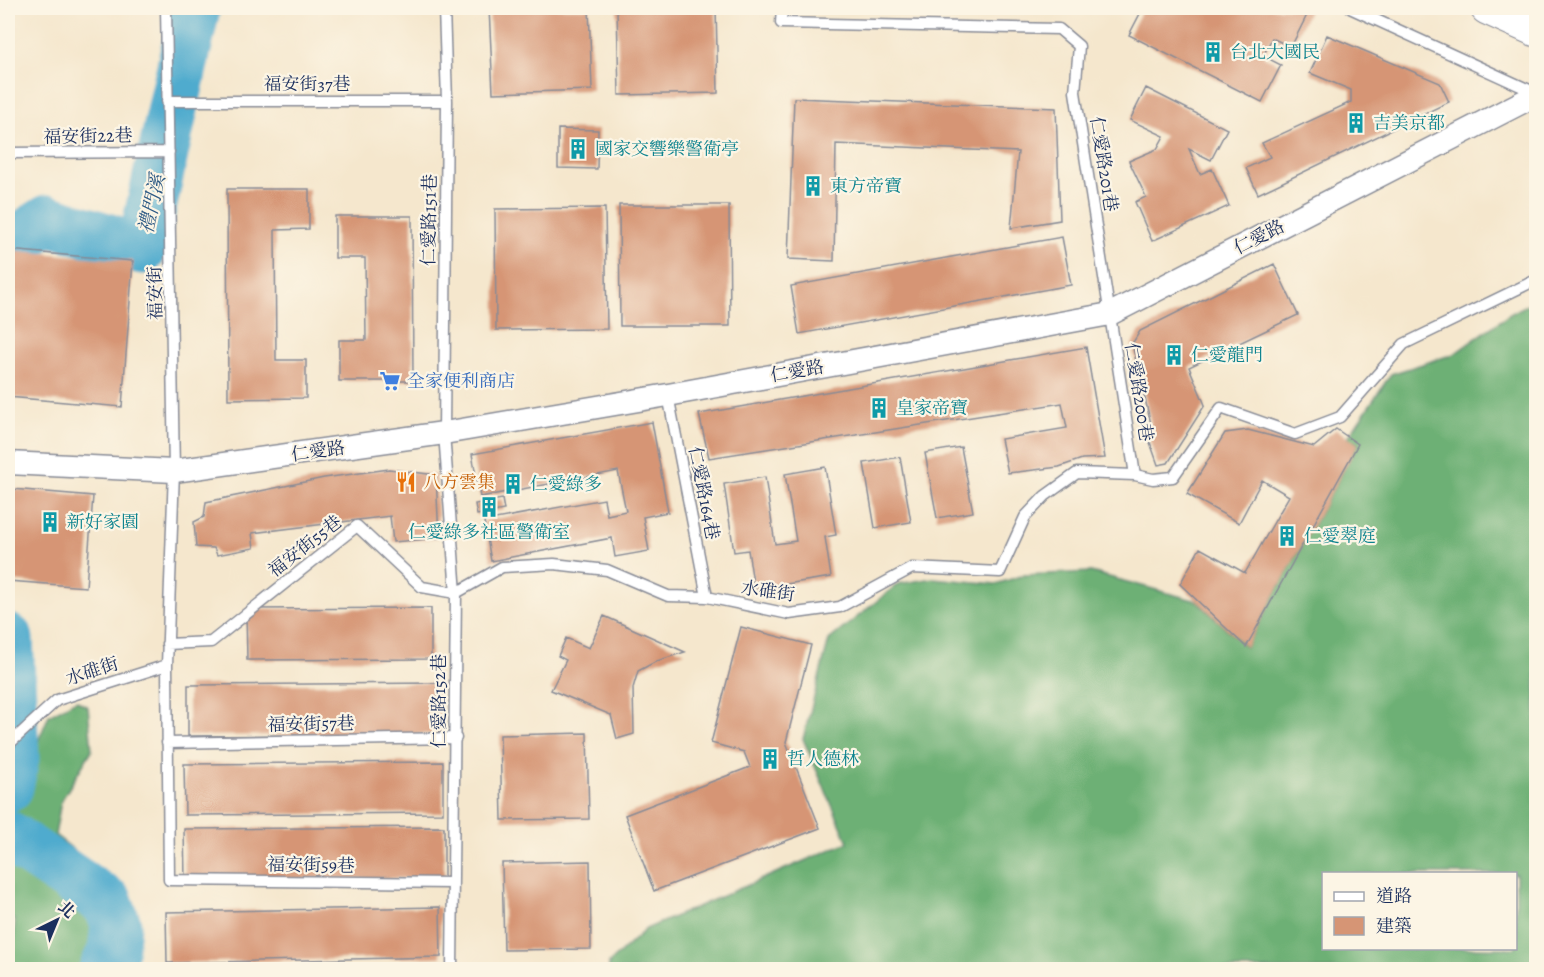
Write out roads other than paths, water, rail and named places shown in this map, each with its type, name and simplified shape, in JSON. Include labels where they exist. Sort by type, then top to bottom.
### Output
[{"type":"main road","points":[[1486,8],[1536,30]]},
{"type":"street","name":"仁愛路","points":[[8,463],[174,471],[444,434],[1110,314],[1536,94]]},
{"type":"lane","name":"福安街","points":[[166,8],[174,471],[167,644],[169,880]]},
{"type":"lane","name":"仁愛路151巷","points":[[444,8],[447,100],[444,434]]},
{"type":"lane","name":"仁愛路201巷","points":[[782,8],[781,23],[1059,29],[1079,46],[1076,92],[1110,314]]},
{"type":"lane","points":[[1350,8],[1536,94]]},
{"type":"lane","name":"福安街37巷","points":[[166,101],[447,100]]},
{"type":"lane","name":"福安街22巷","points":[[8,153],[169,152]]},
{"type":"lane","points":[[1135,475],[1153,479],[1173,477],[1221,408],[1295,434],[1340,417],[1404,344],[1536,280]]},
{"type":"lane","name":"仁愛路200巷","points":[[1110,314],[1135,475]]},
{"type":"lane","name":"仁愛路164巷","points":[[668,395],[707,597]]},
{"type":"lane","name":"仁愛路152巷","points":[[444,434],[456,593],[452,969]]},
{"type":"lane","name":"水碓街","points":[[456,593],[502,567],[554,564],[607,570],[668,596],[707,597],[789,614],[840,607],[912,568],[1000,572],[1025,517],[1045,496],[1077,473],[1135,475]]},
{"type":"lane","name":"福安街55巷","points":[[167,644],[211,642],[357,526],[422,587],[456,593]]},
{"type":"lane","name":"水碓街","points":[[8,744],[57,700],[167,665]]},
{"type":"lane","name":"福安街57巷","points":[[167,743],[456,738]]},
{"type":"lane","name":"福安街59巷","points":[[169,880],[452,883]]},
{"type":"waterway","name":"禮門溪","points":[[8,258],[22,237],[48,220],[142,249],[195,8]]},
{"type":"waterway","name":"禮門溪","points":[[8,639],[14,758],[8,787]]},
{"type":"waterway","name":"禮門溪","points":[[8,836],[108,903],[116,925],[113,951],[104,970]]},
{"type":"place","name":"台北大國民","points":[[1213,52]]},
{"type":"place","name":"吉美京都","points":[[1356,123]]},
{"type":"place","name":"國家交響樂警衛亭","points":[[578,149]]},
{"type":"place","name":"東方帝寶","points":[[813,186]]},
{"type":"place","name":"仁愛龍門","points":[[1174,355]]},
{"type":"place","name":"全家便利商店","points":[[390,381]]},
{"type":"place","name":"皇家帝寶","points":[[879,408]]},
{"type":"place","name":"八方雲集","points":[[406,482]]},
{"type":"place","name":"仁愛綠多","points":[[513,484]]},
{"type":"place","name":"仁愛綠多社區警衛室","points":[[489,507]]},
{"type":"place","name":"新好家園","points":[[50,522]]},
{"type":"place","name":"仁愛翠庭","points":[[1287,536]]},
{"type":"place","name":"哲人德林","points":[[770,759]]}]
